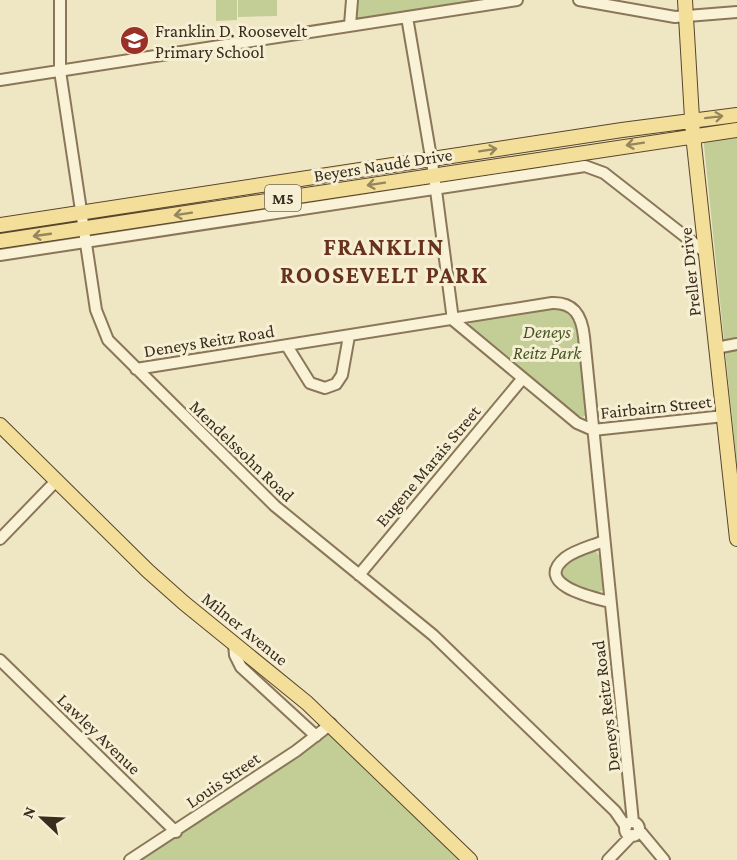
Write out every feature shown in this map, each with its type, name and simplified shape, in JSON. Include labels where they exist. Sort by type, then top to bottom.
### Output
[{"type":"main road","name":"Preller Drive","points":[[685,0],[693,135],[737,539]]},
{"type":"main road","name":"Beyers Naudé Drive","points":[[0,225],[430,158],[737,115]]},
{"type":"main road","name":"Beyers Naudé Drive","points":[[0,241],[85,236],[434,182],[693,135],[737,130]]},
{"type":"main road","name":"Milner Avenue","points":[[0,425],[155,577],[331,724],[470,860]]},
{"type":"street","name":"Mendelssohn Road","points":[[60,0],[60,71],[99,322],[108,339],[275,506],[438,639],[664,860]]},
{"type":"street","points":[[350,25],[352,0]]},
{"type":"street","points":[[0,80],[517,0]]},
{"type":"street","points":[[579,0],[667,16],[737,12]]},
{"type":"street","points":[[407,17],[434,182],[453,320],[577,423],[593,430]]},
{"type":"street","name":"Beyers Naudé Drive","points":[[434,182],[588,166],[604,173],[705,252]]},
{"type":"street","name":"Beyers Naudé Drive","points":[[0,255],[85,236]]},
{"type":"street","name":"Deneys Reitz Road","points":[[136,369],[552,303],[561,302],[573,308],[583,327],[610,602],[634,806],[633,829]]},
{"type":"street","name":"Deneys Reitz Road","points":[[287,346],[310,382],[326,388],[336,384],[342,375],[349,336]]},
{"type":"street","points":[[716,348],[737,344]]},
{"type":"street","name":"Eugene Marais Street","points":[[359,575],[523,378]]},
{"type":"street","name":"Fairbairn Street","points":[[593,430],[724,416]]},
{"type":"street","points":[[0,539],[56,481]]},
{"type":"street","points":[[604,541],[565,558],[559,566],[558,577],[562,585],[573,592],[610,602]]},
{"type":"street","points":[[234,644],[235,656],[241,667],[316,736]]},
{"type":"street","name":"Lawley Avenue","points":[[0,660],[176,832]]},
{"type":"street","name":"Louis Street","points":[[130,860],[176,832],[331,724]]},
{"type":"street","points":[[608,860],[620,848],[633,829]]},
{"type":"green space","points":[[216,0],[237,0],[237,20],[216,21]]},
{"type":"green space","points":[[238,0],[277,0],[277,16],[238,17]]},
{"type":"green space","points":[[355,0],[481,0],[360,20],[354,16]]},
{"type":"green space","points":[[737,134],[737,466],[703,136]]},
{"type":"green space","name":"Deneys Reitz Park","points":[[552,303],[577,312],[588,414],[583,417],[574,414],[470,327],[470,320]]},
{"type":"green space","points":[[594,549],[600,557],[603,590],[593,593],[575,587],[561,577],[564,562]]},
{"type":"green space","points":[[331,724],[470,860],[134,860]]},
{"type":"place","name":"Franklin D. Roosevelt Primary School","points":[[134,41]]},
{"type":"district","name":"FRANKLIN ROOSEVELT PARK","points":[[384,260]]}]
